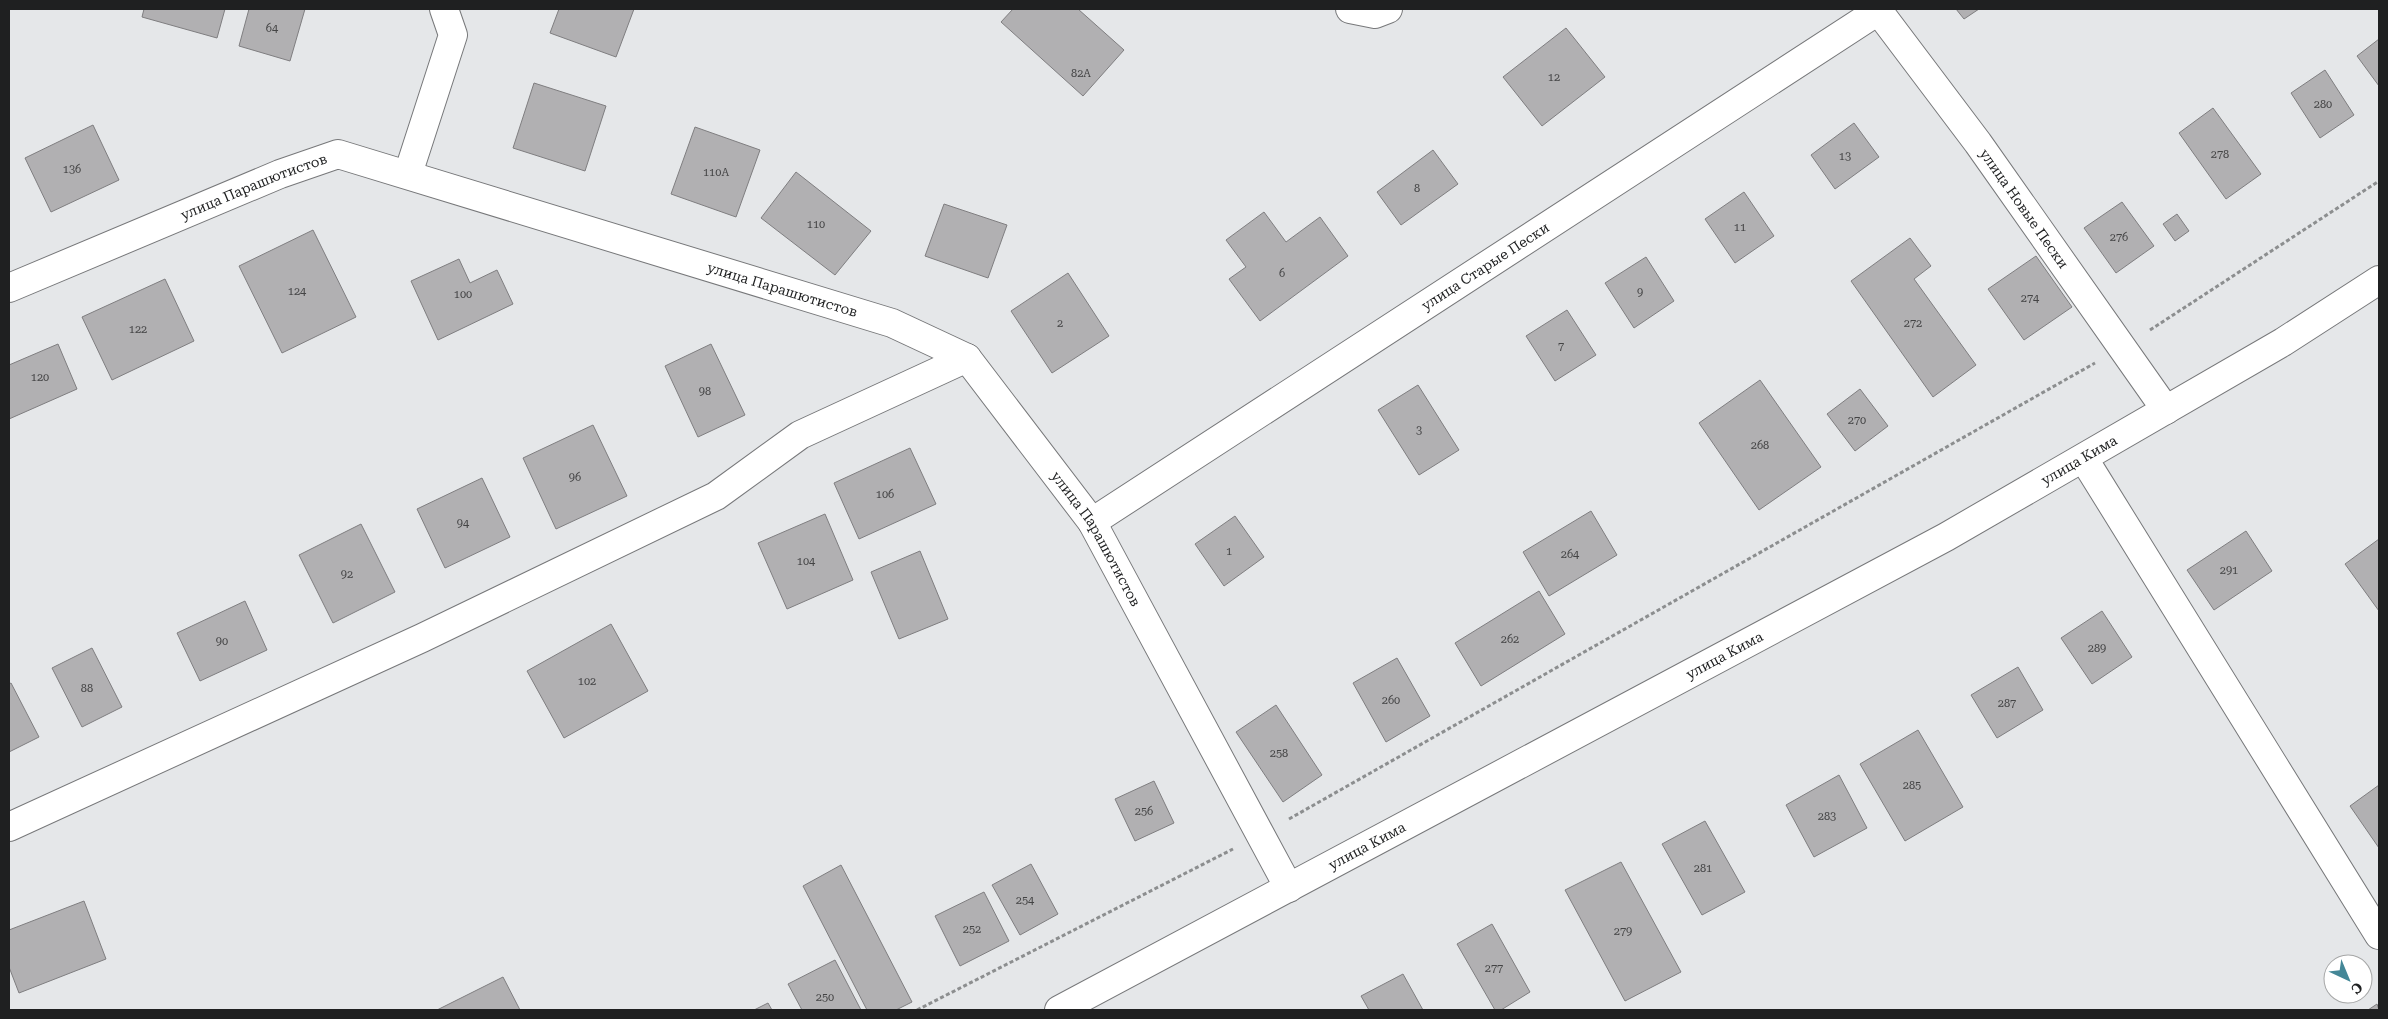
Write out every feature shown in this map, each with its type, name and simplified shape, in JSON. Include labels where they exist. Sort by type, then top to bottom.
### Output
[{"type":"street","points":[[408,174],[453,35],[444,9]]},
{"type":"street","points":[[1350,9],[1375,14],[1388,9]]},
{"type":"street","name":"улица Старые Пески","points":[[1092,522],[1878,10]]},
{"type":"street","name":"улица Новые Пески","points":[[1878,10],[1978,143],[2121,349],[2166,410]]},
{"type":"street","name":"улица Парашютистов","points":[[9,288],[280,174],[338,154],[892,323],[967,358],[1092,522],[1289,888]]},
{"type":"street","name":"улица Кима","points":[[1059,1010],[1937,542],[2084,459],[2283,342],[2379,280]]},
{"type":"street","points":[[9,827],[414,642],[716,496],[800,435],[967,358]]},
{"type":"street","points":[[2084,459],[2379,935]]},
{"type":"path","points":[[917,1010],[1259,835],[1690,594],[2121,349],[2379,181]]},
{"type":"building","points":[[144,9],[225,9],[217,38],[142,17]]},
{"type":"building","points":[[249,9],[305,9],[290,61],[239,46]]},
{"type":"building","points":[[559,9],[634,9],[616,57],[550,33]]},
{"type":"building","points":[[1013,9],[1078,9],[1124,50],[1083,96],[1001,22]]},
{"type":"building","points":[[1956,9],[1979,9],[1964,19]]},
{"type":"building","points":[[1566,28],[1605,77],[1542,126],[1503,77]]},
{"type":"building","points":[[2379,39],[2379,86],[2357,56]]},
{"type":"building","points":[[2325,70],[2354,115],[2320,138],[2291,93]]},
{"type":"building","points":[[534,83],[606,106],[585,171],[513,148]]},
{"type":"building","points":[[2213,108],[2261,174],[2226,199],[2179,133]]},
{"type":"building","points":[[1854,123],[1879,157],[1835,189],[1811,155]]},
{"type":"building","points":[[93,125],[119,180],[51,212],[25,158]]},
{"type":"building","points":[[695,127],[760,150],[736,217],[671,194]]},
{"type":"building","points":[[1433,150],[1458,184],[1401,225],[1377,192]]},
{"type":"building","points":[[796,172],[871,231],[835,275],[761,218]]},
{"type":"building","points":[[1744,192],[1774,236],[1735,263],[1705,219]]},
{"type":"building","points":[[2122,202],[2154,246],[2116,273],[2084,228]]},
{"type":"building","points":[[944,204],[1007,225],[988,278],[925,256]]},
{"type":"building","points":[[1264,212],[1286,242],[1320,217],[1348,256],[1260,321],[1229,279],[1246,267],[1226,240]]},
{"type":"building","points":[[2177,214],[2189,231],[2175,241],[2163,224]]},
{"type":"building","points":[[313,230],[356,317],[282,353],[239,266]]},
{"type":"building","points":[[1910,238],[1931,266],[1914,279],[1976,365],[1933,397],[1851,281]]},
{"type":"building","points":[[2036,256],[2072,307],[2024,340],[1988,289]]},
{"type":"building","points":[[1646,257],[1674,301],[1634,328],[1605,283]]},
{"type":"building","points":[[459,259],[470,283],[497,270],[513,304],[438,340],[411,281]]},
{"type":"building","points":[[1068,273],[1109,336],[1052,373],[1011,311]]},
{"type":"building","points":[[165,279],[194,341],[112,380],[82,317]]},
{"type":"building","points":[[1567,310],[1596,355],[1555,381],[1526,336]]},
{"type":"building","points":[[58,344],[77,389],[9,419],[9,365]]},
{"type":"building","points":[[711,344],[745,415],[698,437],[665,366]]},
{"type":"building","points":[[1760,380],[1821,467],[1759,510],[1699,423]]},
{"type":"building","points":[[1418,385],[1459,450],[1419,475],[1378,410]]},
{"type":"building","points":[[1860,389],[1888,426],[1855,451],[1827,414]]},
{"type":"building","points":[[593,425],[627,496],[556,529],[523,458]]},
{"type":"building","points":[[910,448],[936,504],[859,539],[834,483]]},
{"type":"building","points":[[482,478],[510,537],[445,568],[417,509]]},
{"type":"building","points":[[1591,511],[1617,555],[1549,596],[1523,552]]},
{"type":"building","points":[[825,514],[853,580],[787,609],[758,543]]},
{"type":"building","points":[[1235,516],[1264,557],[1224,586],[1195,544]]},
{"type":"building","points":[[361,524],[395,592],[333,623],[299,555]]},
{"type":"building","points":[[2246,531],[2272,571],[2214,610],[2187,570]]},
{"type":"building","points":[[2379,539],[2379,611],[2345,564]]},
{"type":"building","points":[[920,551],[948,619],[899,639],[871,572]]},
{"type":"building","points":[[1539,591],[1565,634],[1481,686],[1455,643]]},
{"type":"building","points":[[245,601],[267,650],[200,681],[177,633]]},
{"type":"building","points":[[2102,611],[2132,657],[2092,684],[2061,638]]},
{"type":"building","points":[[611,624],[648,691],[564,738],[527,671]]},
{"type":"building","points":[[92,648],[122,707],[82,727],[52,668]]},
{"type":"building","points":[[1397,658],[1430,716],[1386,742],[1353,683]]},
{"type":"building","points":[[2018,667],[2043,710],[1997,738],[1971,695]]},
{"type":"building","points":[[11,683],[39,737],[9,752],[9,684]]},
{"type":"building","points":[[1276,705],[1322,775],[1283,802],[1236,732]]},
{"type":"building","points":[[1918,730],[1963,807],[1905,841],[1860,764]]},
{"type":"building","points":[[1839,775],[1867,828],[1814,857],[1786,805]]},
{"type":"building","points":[[1154,781],[1174,823],[1135,841],[1115,799]]},
{"type":"building","points":[[2379,785],[2379,848],[2350,806]]},
{"type":"building","points":[[1705,821],[1745,892],[1702,915],[1662,844]]},
{"type":"building","points":[[1621,862],[1681,972],[1625,1001],[1565,890]]},
{"type":"building","points":[[1031,864],[1058,914],[1020,935],[992,885]]},
{"type":"building","points":[[841,865],[912,1002],[896,1010],[867,1010],[803,886]]},
{"type":"building","points":[[984,892],[1009,941],[960,966],[935,916]]},
{"type":"building","points":[[84,901],[106,959],[19,993],[9,967],[9,930]]},
{"type":"building","points":[[1492,924],[1530,992],[1501,1010],[1495,1010],[1457,944]]},
{"type":"building","points":[[835,960],[861,1010],[802,1010],[788,984]]},
{"type":"building","points":[[1403,974],[1423,1010],[1369,1010],[1361,996]]},
{"type":"building","points":[[503,977],[520,1010],[437,1010]]},
{"type":"building","points":[[768,1003],[772,1010],[754,1010]]},
{"type":"building","points":[[2377,1004],[2379,1010],[2368,1010]]}]
